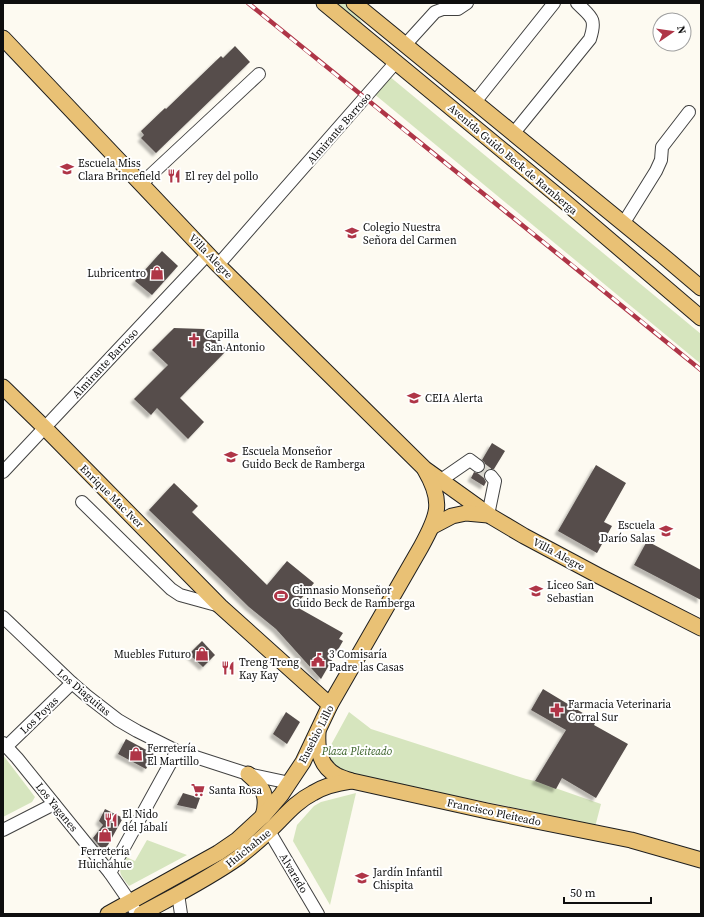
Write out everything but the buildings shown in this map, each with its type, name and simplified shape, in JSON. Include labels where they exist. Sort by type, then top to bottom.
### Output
[{"type":"main road","name":"Avenida Guido Beck de Ramberga","points":[[324,3],[564,201],[701,318]]},
{"type":"main road","name":"Avenida Guido Beck de Ramberga","points":[[354,3],[701,288]]},
{"type":"main road","points":[[393,35],[397,44],[396,62]]},
{"type":"main road","name":"Villa Alegre","points":[[3,38],[218,265],[425,469],[488,515],[524,536],[701,628]]},
{"type":"main road","points":[[396,62],[407,57],[422,59]]},
{"type":"main road","name":"Enrique Mac Iver","points":[[3,387],[220,606],[330,705]]},
{"type":"main road","name":"Villa Alegre","points":[[425,469],[432,482],[437,504],[436,514],[432,526]]},
{"type":"main road","points":[[432,526],[447,518],[459,514],[466,513],[488,515]]},
{"type":"main road","name":"Eusebio Lillo","points":[[290,783],[303,762],[330,705],[422,547],[432,526]]},
{"type":"main road","name":"Francisco Pleiteado","points":[[318,732],[318,747],[322,762],[335,775],[352,781],[631,840],[701,860]]},
{"type":"main road","points":[[248,774],[263,791],[266,805],[263,816]]},
{"type":"main road","name":"Huichahue","points":[[141,914],[214,873],[248,850],[296,805],[313,792],[325,787],[352,781]]},
{"type":"main road","name":"Huichahue","points":[[108,914],[133,908],[189,870],[238,840],[263,816],[290,783]]},
{"type":"street","points":[[405,45],[435,12],[443,9],[458,9],[467,3]]},
{"type":"street","points":[[475,102],[554,3]]},
{"type":"street","points":[[514,134],[590,39],[593,29],[592,18],[577,3]]},
{"type":"street","name":"Almirante Barroso","points":[[218,265],[396,62]]},
{"type":"street","points":[[141,184],[259,74]]},
{"type":"street","points":[[623,224],[656,171],[661,160],[662,147],[690,112]]},
{"type":"street","name":"Almirante Barroso","points":[[3,472],[208,254]]},
{"type":"street","points":[[441,480],[470,460],[478,466]]},
{"type":"street","points":[[488,515],[495,481],[490,476]]},
{"type":"street","name":"Enrique Mac Iver","points":[[82,502],[171,589],[180,595],[220,606]]},
{"type":"street","name":"Los Diaguitas","points":[[3,617],[72,683],[118,720],[177,751]]},
{"type":"street","name":"Los Poyas","points":[[5,744],[72,683]]},
{"type":"street","name":"Los Yaganes","points":[[5,744],[110,873]]},
{"type":"street","points":[[133,908],[110,873],[177,751],[248,774],[290,783]]},
{"type":"street","points":[[3,830],[54,804]]},
{"type":"street","name":"Alvarado","points":[[269,831],[318,914]]},
{"type":"street","points":[[178,894],[181,914]]},
{"type":"green space","points":[[335,3],[344,3],[356,13],[364,26],[388,46]]},
{"type":"green space","points":[[389,76],[701,334],[701,364],[373,93]]},
{"type":"green space","name":"Plaza Pleiteado","points":[[349,712],[371,729],[535,781],[601,804],[595,827],[526,810],[341,772],[330,757],[331,745]]},
{"type":"green space","points":[[3,755],[35,797],[32,802],[3,817]]},
{"type":"green space","points":[[356,793],[330,905],[293,841],[297,825],[314,806],[321,802]]},
{"type":"green space","points":[[147,840],[187,855],[129,886],[121,875],[121,866],[126,857],[135,861]]},
{"type":"tunnel","points":[[478,466],[491,476]]},
{"type":"railway","points":[[248,3],[701,370]]},
{"type":"place","name":"Escuela Miss Clara Brincefield","points":[[67,169]]},
{"type":"place","name":"El rey del pollo","points":[[174,176]]},
{"type":"place","name":"Colegio Nuestra Señora del Carmen","points":[[352,233]]},
{"type":"place","name":"Lubricentro","points":[[157,273]]},
{"type":"place","name":"Capilla San Antonio","points":[[194,340]]},
{"type":"place","name":"CEIA Alerta","points":[[414,398]]},
{"type":"place","name":"Escuela Monseñor Guido Beck de Ramberga","points":[[231,457]]},
{"type":"place","name":"Escuela Darío Salas","points":[[666,531]]},
{"type":"place","name":"Liceo San Sebastian","points":[[536,591]]},
{"type":"place","name":"Gimnasio Monseñor Guido Beck de Ramberga","points":[[281,596]]},
{"type":"place","name":"Muebles Futuro","points":[[202,654]]},
{"type":"place","name":"3 Comisaría Padre las Casas","points":[[318,660]]},
{"type":"place","name":"Treng Treng Kay Kay","points":[[228,668]]},
{"type":"place","name":"Farmacia Veterinaria Corral Sur","points":[[557,710]]},
{"type":"place","name":"Ferretería El Martillo","points":[[136,754]]},
{"type":"place","name":"Santa Rosa","points":[[198,790]]},
{"type":"place","name":"El Nido del Jabalí","points":[[111,820]]},
{"type":"place","name":"Ferretería Huichahue","points":[[105,835]]},
{"type":"place","name":"Jardín Infantil Chispita","points":[[362,878]]}]
